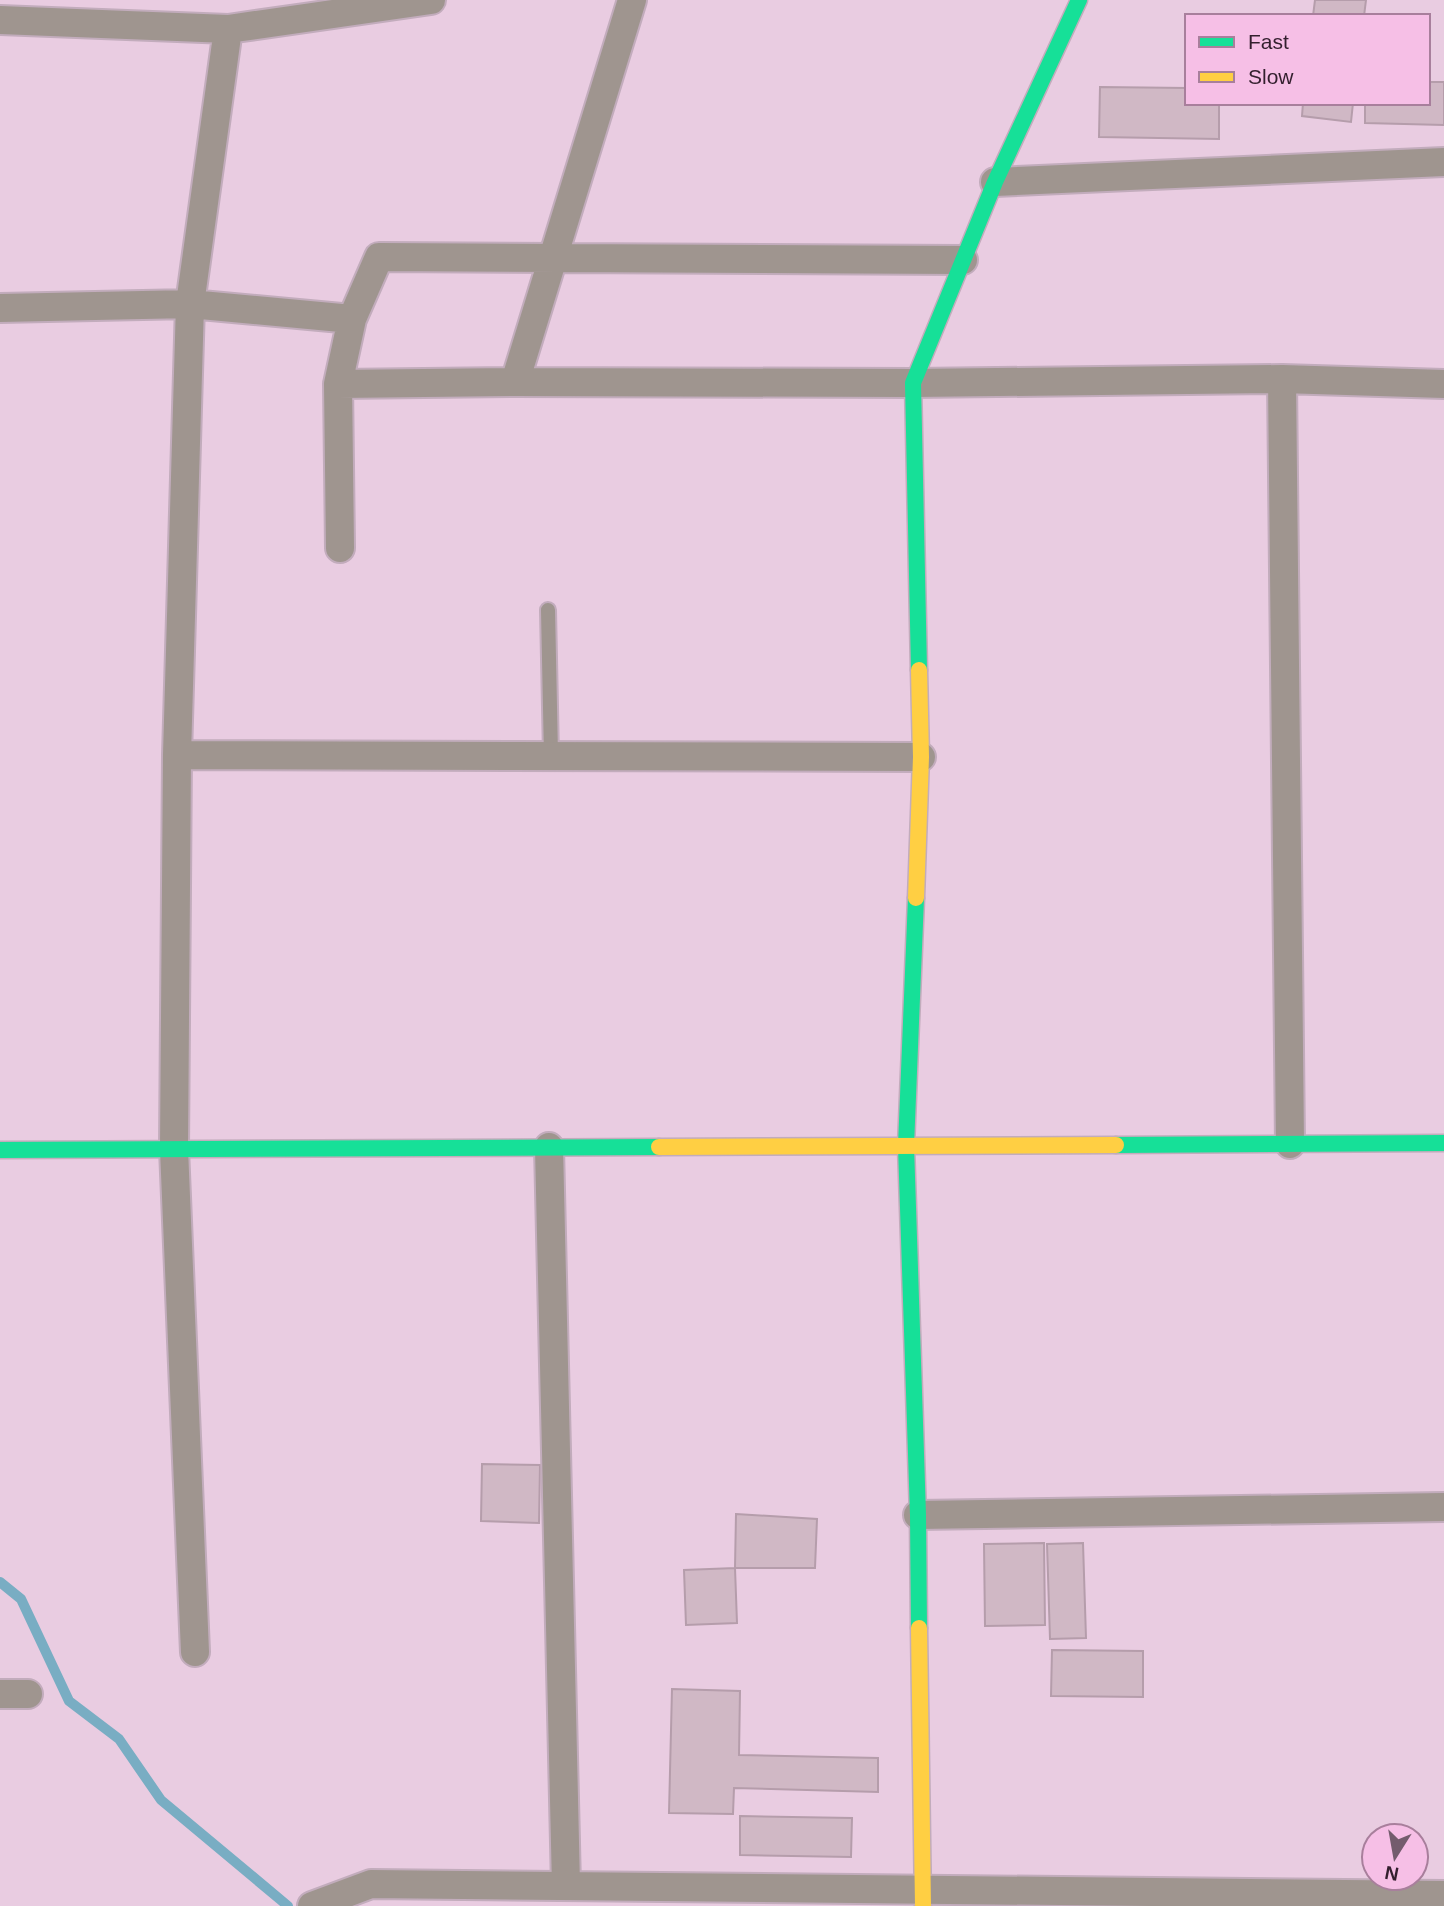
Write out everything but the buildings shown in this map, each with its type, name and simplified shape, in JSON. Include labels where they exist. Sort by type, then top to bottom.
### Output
[{"type":"street","points":[[0,20],[122,12],[228,29],[431,0]]},
{"type":"street","points":[[515,382],[632,0]]},
{"type":"street","points":[[923,1898],[918,1515],[906,1146],[921,757],[913,383],[995,182],[1079,0]]},
{"type":"street","points":[[195,1652],[174,1149],[177,755],[190,304],[228,29]]},
{"type":"street","points":[[995,182],[1444,162]]},
{"type":"street","points":[[341,548],[338,384],[352,319],[379,257],[963,260]]},
{"type":"street","points":[[0,308],[190,304],[352,319]]},
{"type":"street","points":[[338,384],[1282,379],[1444,384]]},
{"type":"street","points":[[1282,379],[1290,1144]]},
{"type":"street","points":[[177,755],[921,757]]},
{"type":"street","points":[[0,1150],[1444,1143]]},
{"type":"street","points":[[549,1147],[566,1886]]},
{"type":"street","points":[[918,1515],[1444,1507]]},
{"type":"street","points":[[0,1694],[28,1694]]},
{"type":"street","points":[[312,1906],[371,1884],[566,1886],[923,1898],[1295,1900],[1444,1895]]},
{"type":"lane","points":[[548,610],[551,756]]},
{"type":"waterway","points":[[0,1582],[21,1599],[69,1701],[119,1739],[161,1800],[288,1906]]},
{"type":"traffic: fast","points":[[919,670],[913,383],[995,182],[1079,0]]},
{"type":"traffic: fast","points":[[916,898],[906,1146],[919,1628]]},
{"type":"traffic: fast","points":[[1116,1145],[1444,1143]]},
{"type":"traffic: fast","points":[[0,1150],[659,1147]]},
{"type":"traffic: slow","points":[[916,898],[921,757],[919,670]]},
{"type":"traffic: slow","points":[[659,1147],[1116,1145]]},
{"type":"traffic: slow","points":[[919,1628],[923,1906]]}]
